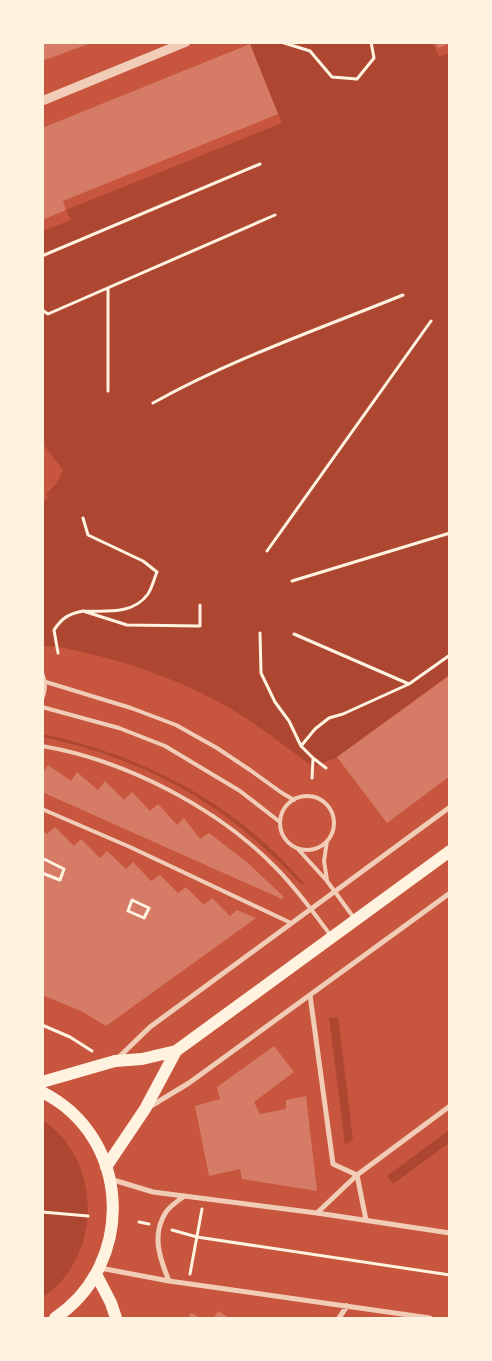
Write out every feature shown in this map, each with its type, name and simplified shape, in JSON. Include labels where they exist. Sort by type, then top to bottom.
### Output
[{"type":"main road","points":[[42,1082],[115,1061],[142,1059],[176,1051],[450,851]]},
{"type":"main road","points":[[108,1173],[176,1051]]},
{"type":"main road","points":[[42,1092],[70,1111],[83,1124],[94,1140],[108,1173],[113,1199],[112,1226],[108,1248],[98,1271],[80,1298],[55,1318]]},
{"type":"main road","points":[[98,1271],[116,1318]]},
{"type":"street","points":[[42,101],[186,42]]},
{"type":"street","points":[[115,1061],[150,1027],[450,807]]},
{"type":"street","points":[[145,1109],[189,1084],[450,893]]},
{"type":"street","points":[[310,995],[333,1164],[357,1175]]},
{"type":"street","points":[[317,1213],[357,1175],[450,1106]]},
{"type":"street","points":[[108,1173],[153,1192],[317,1213],[450,1233]]},
{"type":"street","points":[[357,1175],[366,1220]]},
{"type":"street","points":[[169,1281],[159,1256],[158,1244],[161,1227],[166,1212],[184,1196]]},
{"type":"street","points":[[98,1271],[430,1318]]},
{"type":"street","points":[[340,1318],[347,1306]]},
{"type":"lane","points":[[42,673],[46,682],[46,691],[42,699]]},
{"type":"lane","points":[[46,682],[131,708],[176,726],[217,748],[294,800]]},
{"type":"lane","points":[[42,707],[119,728],[165,746],[240,791],[280,822]]},
{"type":"lane","points":[[42,746],[102,761],[142,777],[220,821],[275,867],[332,937]]},
{"type":"lane","points":[[303,797],[313,797],[328,807],[332,815],[332,834],[314,849],[305,850],[297,848],[290,844],[281,831],[282,813],[287,805],[294,800],[303,797]]},
{"type":"lane","points":[[42,809],[130,847],[291,923]]},
{"type":"lane","points":[[327,840],[324,861],[327,881]]},
{"type":"lane","points":[[297,848],[327,881],[355,919]]},
{"type":"path","points":[[281,42],[310,51],[332,76],[357,79],[374,58],[371,42]]},
{"type":"path","points":[[42,256],[260,164]]},
{"type":"path","points":[[42,310],[48,314],[275,215]]},
{"type":"path","points":[[108,288],[108,391]]},
{"type":"path","points":[[152,403],[181,387],[261,352],[404,295]]},
{"type":"path","points":[[268,551],[432,321]]},
{"type":"path","points":[[58,653],[54,630],[60,620],[71,613],[83,611],[116,612],[131,608],[142,602],[150,592],[157,572],[143,562],[88,534],[83,518]]},
{"type":"path","points":[[292,581],[450,534]]},
{"type":"path","points":[[83,611],[127,625],[200,626],[200,605]]},
{"type":"path","points":[[260,633],[261,673],[275,702],[289,721],[301,746],[326,768]]},
{"type":"path","points":[[294,634],[408,684]]},
{"type":"path","points":[[301,746],[315,729],[329,718],[343,714],[408,684],[450,655]]},
{"type":"path","points":[[312,778],[313,758]]},
{"type":"path","points":[[42,862],[44,860],[64,869],[60,880],[42,873]]},
{"type":"path","points":[[132,900],[149,908],[144,918],[128,910],[132,900]]},
{"type":"path","points":[[42,1025],[70,1037],[96,1053],[115,1061]]},
{"type":"path","points":[[188,1284],[203,1206]]},
{"type":"path","points":[[42,1212],[88,1216]]},
{"type":"path","points":[[166,1228],[197,1237],[450,1275]]},
{"type":"shaded area","points":[[254,42],[432,42],[439,57],[449,53],[449,675],[338,757],[313,767],[249,720],[197,691],[164,677],[114,660],[64,648],[43,646],[43,501],[48,498],[46,494],[57,483],[63,470],[43,444],[43,231],[71,220],[66,210],[282,123],[250,44]]},
{"type":"shaded area","points":[[43,734],[72,741],[129,760],[184,786],[234,818],[258,837],[304,883],[302,885],[245,831],[215,809],[184,790],[152,773],[118,759],[43,737]]},
{"type":"shaded area","points":[[338,1017],[353,1139],[345,1145],[329,1018]]},
{"type":"shaded area","points":[[42,1120],[62,1137],[76,1158],[85,1183],[88,1208],[85,1234],[77,1258],[63,1280],[43,1297]]},
{"type":"shaded area","points":[[449,1130],[449,1143],[393,1184],[387,1176]]},
{"type":"building","points":[[42,42],[91,42],[91,43],[42,61]]},
{"type":"building","points":[[436,42],[450,42],[450,43],[438,48]]},
{"type":"building","points":[[250,44],[278,114],[63,201],[66,210],[42,220],[42,128]]},
{"type":"building","points":[[450,675],[450,776],[387,823],[337,757]]},
{"type":"building","points":[[48,765],[71,781],[77,772],[98,790],[105,781],[124,800],[132,792],[150,811],[158,804],[177,825],[184,818],[200,839],[209,833],[248,863],[284,897],[282,899],[42,792],[42,775]]},
{"type":"building","points":[[55,827],[74,846],[81,839],[100,858],[107,851],[126,869],[133,862],[151,881],[160,875],[178,893],[186,887],[204,905],[212,898],[230,916],[237,910],[256,918],[106,1026],[81,1011],[42,995],[42,830],[47,834]]},
{"type":"building","points":[[274,1046],[294,1072],[254,1102],[260,1114],[286,1109],[286,1100],[306,1096],[317,1191],[242,1179],[240,1169],[209,1176],[195,1106],[220,1099],[217,1087]]},
{"type":"building","points":[[218,1311],[229,1318],[214,1318]]},
{"type":"building","points":[[191,1313],[201,1318],[188,1318]]}]
